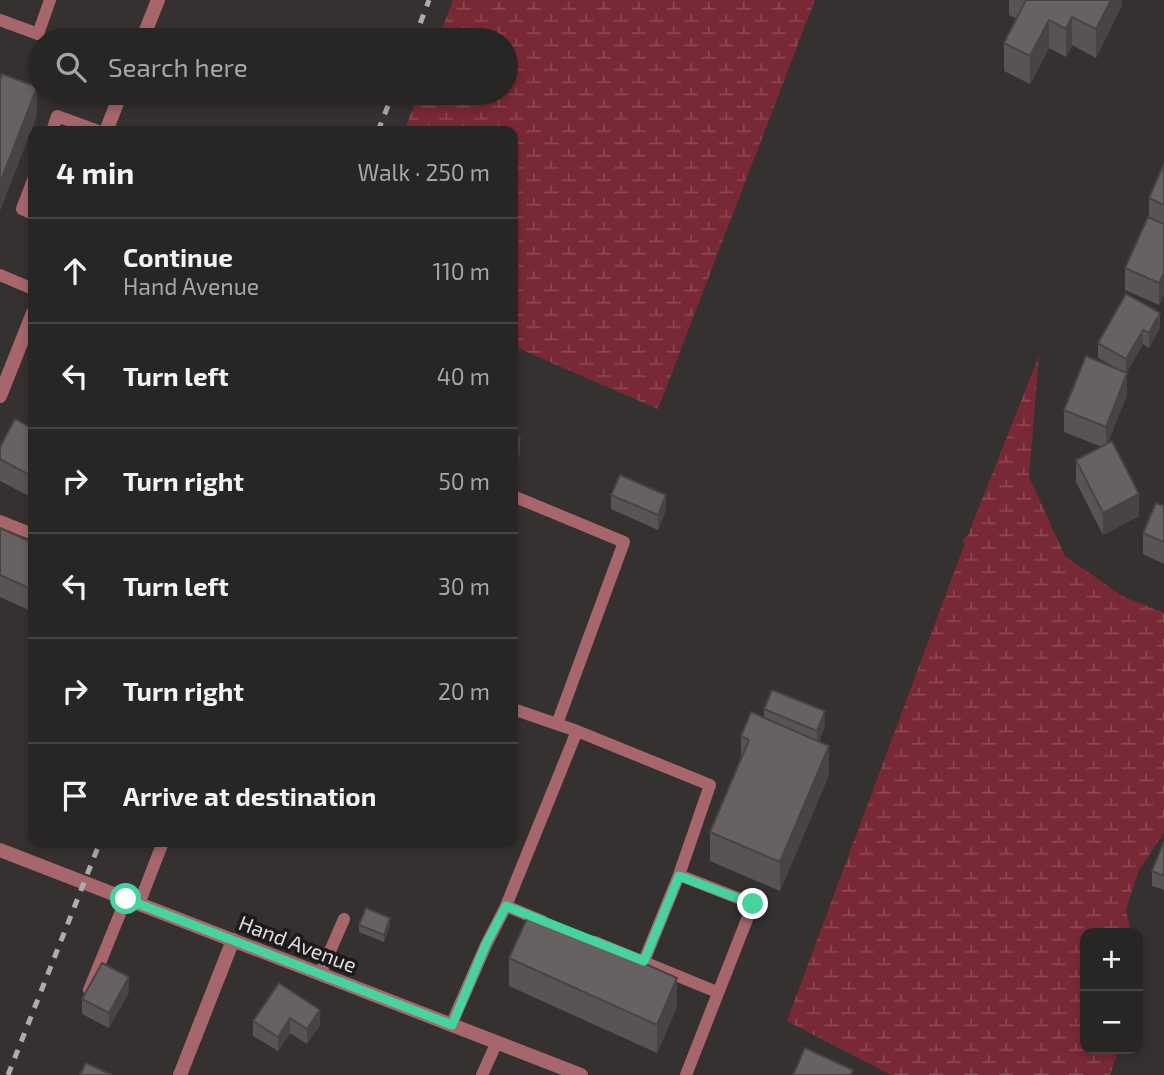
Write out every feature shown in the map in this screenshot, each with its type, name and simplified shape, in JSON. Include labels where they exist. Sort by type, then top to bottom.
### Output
[{"type":"street","points":[[147,28],[158,0]]},
{"type":"street","points":[[108,126],[116,105]]},
{"type":"street","points":[[1,389],[28,325]]},
{"type":"street","name":"Hand Avenue","points":[[0,850],[581,1075]]},
{"type":"street","points":[[180,1075],[233,940]]},
{"type":"lane","points":[[40,28],[51,0]]},
{"type":"lane","points":[[0,20],[28,30]]},
{"type":"lane","points":[[54,126],[57,116],[84,126]]},
{"type":"lane","points":[[28,193],[22,209],[28,212]]},
{"type":"lane","points":[[0,275],[28,287]]},
{"type":"lane","points":[[518,498],[624,542],[557,724]]},
{"type":"lane","points":[[0,521],[28,532]]},
{"type":"lane","points":[[518,711],[577,731],[710,785],[679,876],[644,961]]},
{"type":"lane","points":[[452,1025],[486,944],[506,906],[577,731]]},
{"type":"lane","points":[[89,990],[160,847]]},
{"type":"lane","points":[[679,876],[753,904],[686,1075]]},
{"type":"lane","points":[[506,906],[556,926]]},
{"type":"lane","points":[[320,974],[344,919]]},
{"type":"lane","points":[[581,936],[717,992]]},
{"type":"lane","points":[[482,1075],[497,1042]]},
{"type":"green space","points":[[453,0],[815,0],[658,409],[518,348],[518,126],[406,126],[414,105],[518,105],[518,28],[442,28]]},
{"type":"green space","points":[[1039,356],[1029,477],[1065,556],[1122,596],[1164,613],[1164,833],[1139,870],[1126,909],[1130,928],[1080,928],[1080,1054],[1117,1054],[1110,1075],[891,1075],[787,1021],[965,543],[962,541],[968,535]]},
{"type":"building","points":[[1026,0],[1111,0],[1096,29],[1072,17],[1066,29],[1049,20],[1030,56],[1004,43]]},
{"type":"building","points":[[2,74],[28,84],[30,105],[0,183]]},
{"type":"building","points":[[1164,164],[1164,205],[1149,198]]},
{"type":"building","points":[[1148,217],[1164,224],[1164,273],[1159,283],[1125,268]]},
{"type":"building","points":[[1126,294],[1160,313],[1149,333],[1143,330],[1126,359],[1098,343]]},
{"type":"building","points":[[1086,356],[1127,373],[1106,427],[1064,410]]},
{"type":"building","points":[[15,419],[28,426],[28,474],[0,459],[0,447]]},
{"type":"building","points":[[1112,441],[1139,494],[1103,513],[1076,460]]},
{"type":"building","points":[[620,475],[666,495],[658,515],[611,495]]},
{"type":"building","points":[[1156,503],[1164,506],[1164,542],[1143,533]]},
{"type":"building","points":[[0,528],[28,541],[28,588],[0,575]]},
{"type":"building","points":[[772,690],[825,711],[817,731],[764,709]]},
{"type":"building","points":[[751,712],[829,746],[780,862],[710,832],[749,740],[741,736]]},
{"type":"building","points":[[1164,841],[1164,876],[1152,871]]},
{"type":"building","points":[[366,908],[390,918],[384,935],[359,925]]},
{"type":"building","points":[[530,912],[677,978],[657,1025],[509,958]]},
{"type":"building","points":[[102,963],[129,977],[109,1013],[82,999]]},
{"type":"building","points":[[279,983],[320,1010],[307,1029],[290,1018],[278,1037],[253,1021]]},
{"type":"building","points":[[805,1048],[853,1070],[851,1075],[793,1075]]},
{"type":"building","points":[[86,1063],[112,1075],[80,1075]]},
{"type":"railway","points":[[418,28],[429,0]]},
{"type":"railway","points":[[380,126],[388,105]]},
{"type":"railway","points":[[8,1075],[98,847]]},
{"type":"route","points":[[126,899],[452,1025],[486,944],[506,906],[644,961],[679,876],[753,904]]}]
